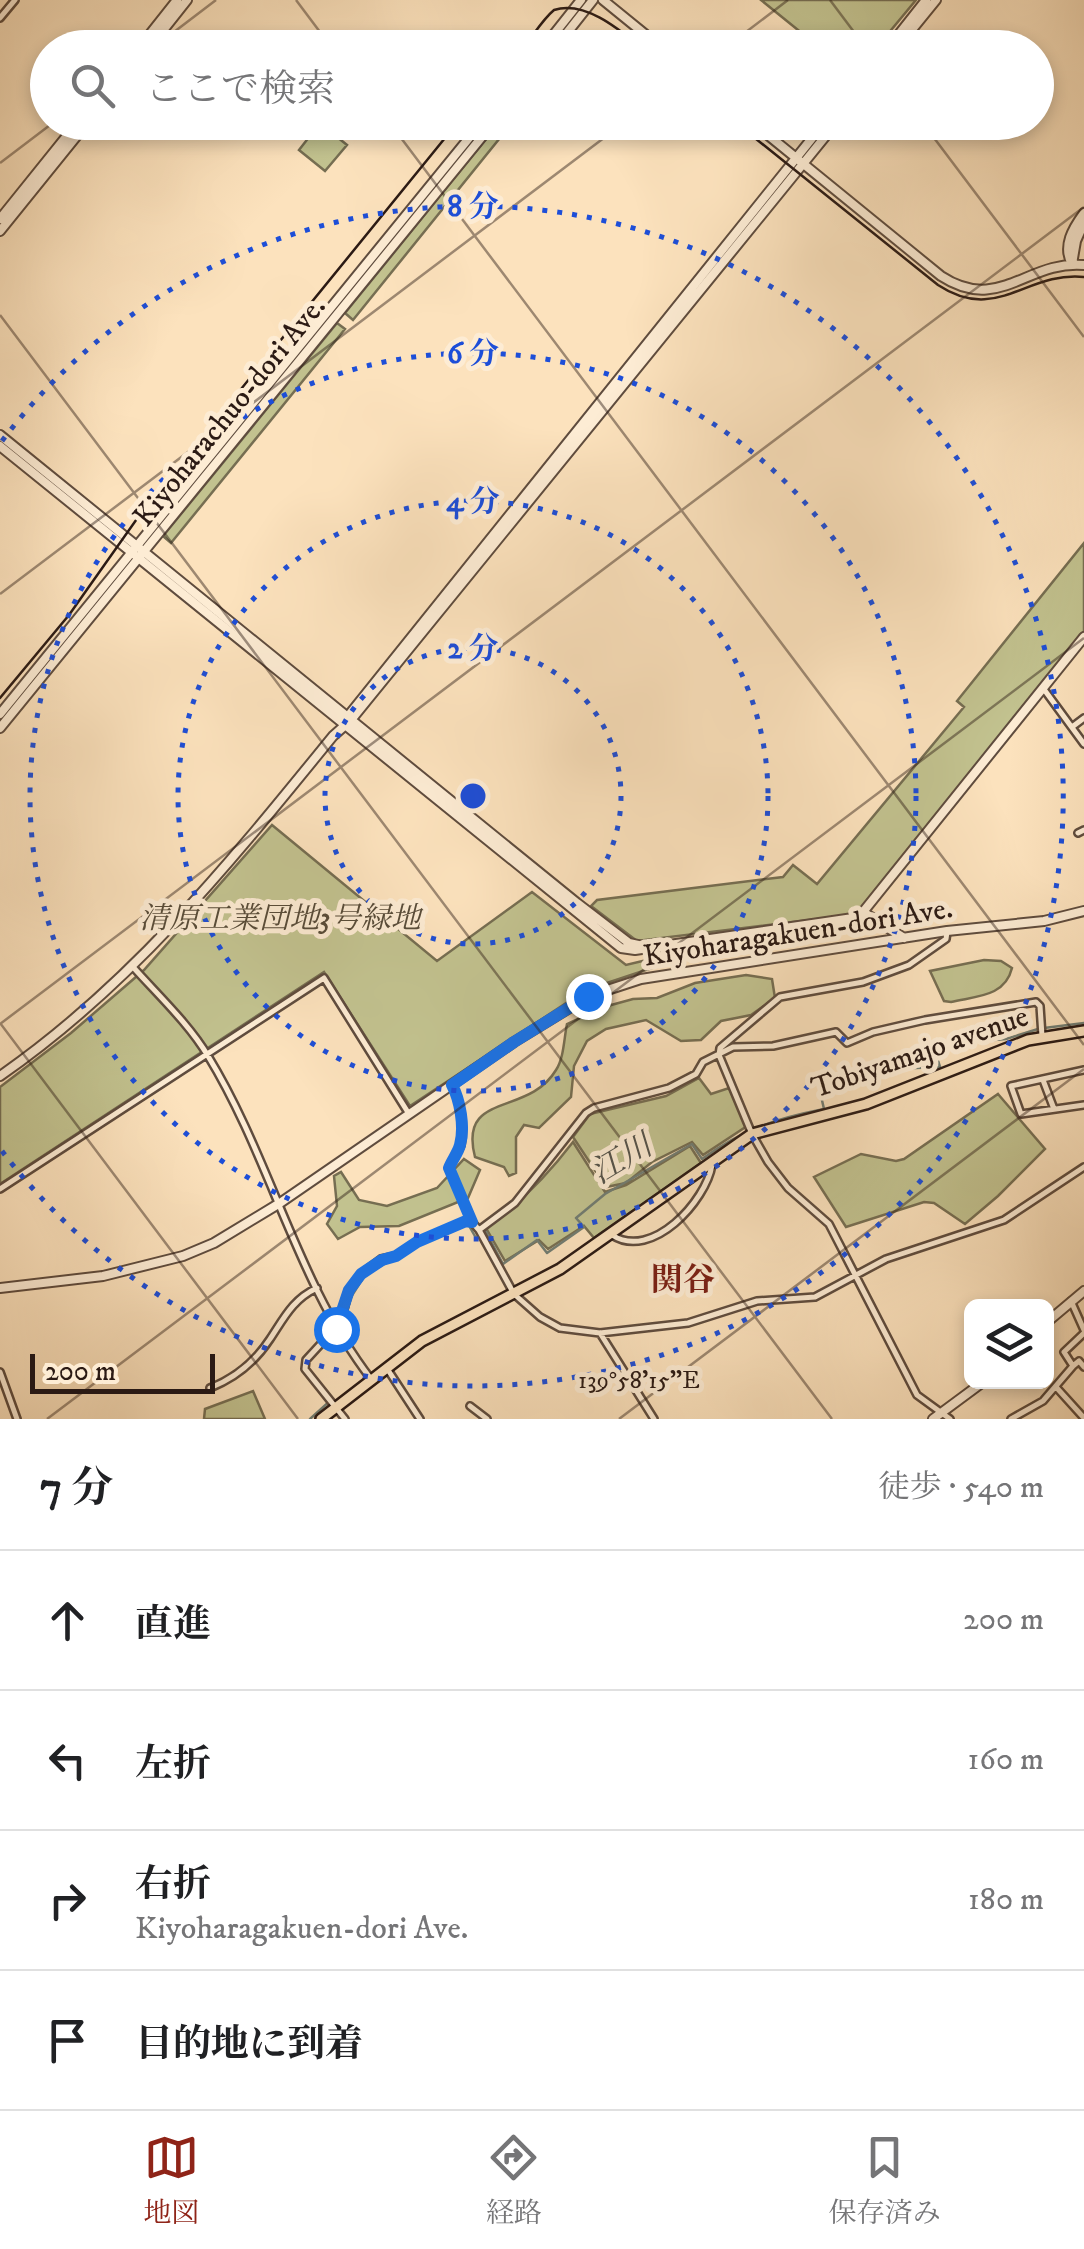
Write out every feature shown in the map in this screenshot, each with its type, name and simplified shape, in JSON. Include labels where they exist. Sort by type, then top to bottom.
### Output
[{"type":"highway","name":"Tobiyamajo avenue","points":[[321,1419],[437,1332],[560,1269],[752,1134],[866,1104],[996,1051],[1042,1037],[1084,1031]]},
{"type":"street","points":[[0,18],[14,0]]},
{"type":"street","points":[[153,30],[177,0]]},
{"type":"street","points":[[164,30],[188,0]]},
{"type":"street","points":[[557,30],[581,0]]},
{"type":"street","points":[[569,30],[593,0]]},
{"type":"street","points":[[602,0],[640,30]]},
{"type":"street","points":[[902,30],[926,0]]},
{"type":"street","points":[[912,30],[936,0]]},
{"type":"street","points":[[0,219],[64,140]]},
{"type":"street","points":[[0,231],[73,140]]},
{"type":"street","name":"Kiyoharachuo-dori Ave.","points":[[0,728],[468,140]]},
{"type":"street","name":"Kiyoharachuo-dori Ave.","points":[[0,714],[479,140]]},
{"type":"street","points":[[774,140],[941,276],[960,286],[980,291],[998,289],[1050,268],[1084,265]]},
{"type":"street","points":[[800,161],[813,140]]},
{"type":"street","points":[[0,1076],[134,967],[214,882],[820,140]]},
{"type":"street","points":[[1072,264],[1068,258],[1070,238],[1084,213]]},
{"type":"street","points":[[1072,264],[1084,223]]},
{"type":"street","points":[[0,434],[138,552]]},
{"type":"street","points":[[0,446],[347,720],[616,945],[629,950],[853,918],[863,912],[1084,637]]},
{"type":"street","points":[[1043,688],[1084,744]]},
{"type":"street","points":[[1072,727],[1084,718]]},
{"type":"street","name":"Kiyoharagakuen-dori Ave.","points":[[0,1288],[102,1276],[183,1256],[214,1242],[280,1204],[514,1042],[588,996],[642,978],[1034,922],[1084,911]]},
{"type":"street","points":[[863,912],[904,938]]},
{"type":"street","points":[[947,932],[946,939],[909,965],[851,986],[780,997],[720,1048],[719,1056],[752,1134],[788,1188],[829,1224],[917,1395],[950,1419]]},
{"type":"street","points":[[134,967],[207,1054],[336,1329],[372,1379]]},
{"type":"street","points":[[0,1190],[324,978],[409,1114]]},
{"type":"street","points":[[479,1230],[516,1204],[586,1114],[669,1088],[696,1074],[703,1062],[733,1048],[773,1046],[825,1032],[836,1032],[847,1043],[925,1020],[1036,1002],[1040,1006],[1042,1037]]},
{"type":"street","points":[[1084,1070],[1011,1086],[1021,1114],[1084,1105]]},
{"type":"street","points":[[1043,1080],[1054,1110]]},
{"type":"street","points":[[452,1085],[458,1095],[462,1136],[460,1149],[449,1168],[472,1222],[514,1294],[540,1317],[560,1328],[600,1333],[688,1323],[757,1302],[808,1299],[886,1259],[1004,1220],[1084,1167]]},
{"type":"street","points":[[612,1235],[634,1240],[669,1229],[684,1216],[709,1176],[712,1162]]},
{"type":"street","points":[[345,1419],[304,1364],[336,1329],[349,1290],[361,1274],[417,1242],[472,1222]]},
{"type":"street","points":[[210,1388],[241,1372],[304,1294],[318,1288]]},
{"type":"street","points":[[1054,1316],[1084,1291]]},
{"type":"street","points":[[1073,1298],[1084,1308]]},
{"type":"street","points":[[1073,1298],[1084,1331],[1064,1352],[1073,1366]]},
{"type":"street","points":[[600,1333],[654,1419]]},
{"type":"street","points":[[1011,1419],[1029,1410],[1079,1361],[1084,1367]]},
{"type":"street","points":[[386,1368],[420,1419]]},
{"type":"street","points":[[0,1372],[17,1419]]},
{"type":"street","points":[[1056,1386],[1084,1418]]},
{"type":"street","points":[[933,1419],[973,1389]]},
{"type":"street","points":[[470,1406],[487,1419]]},
{"type":"street","points":[[1029,1410],[1037,1419]]},
{"type":"green space","points":[[761,0],[916,0],[891,30],[798,30]]},
{"type":"green space","points":[[307,140],[341,140],[347,145],[325,171],[299,150]]},
{"type":"green space","points":[[485,140],[498,140],[353,320],[345,313]]},
{"type":"green space","points":[[337,323],[345,329],[171,543],[163,536]]},
{"type":"green space","points":[[1084,543],[1084,631],[860,911],[637,941],[591,906],[597,900],[783,877],[793,865],[817,884],[964,707],[957,701]]},
{"type":"green space","name":"清原工業団地3号緑地","points":[[272,825],[437,961],[532,892],[626,965],[651,959],[655,967],[586,990],[410,1106],[324,972],[0,1184],[0,1087],[144,970]]},
{"type":"green space","points":[[984,960],[1001,961],[1012,968],[1003,985],[979,996],[944,1001],[930,971]]},
{"type":"green space","points":[[746,975],[772,979],[775,998],[751,1015],[721,1021],[701,1040],[681,1041],[646,1020],[606,1029],[587,1041],[574,1066],[571,1097],[539,1128],[524,1125],[516,1137],[516,1173],[509,1176],[504,1167],[475,1157],[472,1136],[477,1122],[486,1113],[544,1085],[559,1065],[567,1024],[633,999],[657,998],[695,983]]},
{"type":"green space","points":[[699,1078],[711,1094],[729,1088],[747,1126],[703,1155],[692,1142],[652,1162],[626,1183],[606,1187],[573,1137],[590,1114],[666,1096]]},
{"type":"green space","points":[[998,1094],[1045,1149],[998,1196],[965,1224],[934,1203],[924,1202],[846,1227],[814,1177],[861,1154],[904,1159]]},
{"type":"green space","points":[[573,1142],[605,1192],[626,1185],[690,1146],[701,1163],[594,1238],[584,1226],[548,1249],[539,1240],[505,1261],[486,1228],[533,1188]]},
{"type":"green space","points":[[464,1159],[480,1170],[468,1198],[399,1226],[360,1227],[338,1239],[327,1224],[337,1206],[334,1176],[341,1172],[359,1200],[387,1206],[437,1188]]},
{"type":"green space","points":[[253,1391],[265,1419],[204,1419],[205,1409]]},
{"type":"waterway","name":"江川","points":[[1044,1028],[1084,1023]]},
{"type":"waterway","name":"江川","points":[[314,1355],[344,1324],[351,1297],[365,1275],[420,1244],[468,1224],[476,1238],[486,1232],[503,1264],[537,1240],[547,1253],[584,1227],[576,1218],[605,1194],[692,1144],[702,1159],[760,1126],[824,1109],[821,1096],[857,1078],[892,1069],[940,1067],[934,1048],[1006,1039],[1038,1029]]},
{"type":"waterway","name":"江川","points":[[310,1419],[331,1400]]},
{"type":"tram line","points":[[537,30],[554,10],[566,8],[590,13],[619,30]]},
{"type":"tram line","points":[[0,698],[69,615],[146,506],[443,140]]},
{"type":"tram line","points":[[757,140],[938,285],[959,296],[995,298],[1045,281],[1084,277]]},
{"type":"district","name":"関谷","points":[[683,1281]]},
{"type":"route","points":[[336,1329],[349,1290],[361,1274],[417,1242],[472,1222],[449,1168],[460,1149],[462,1136],[458,1095],[452,1085],[588,996]]}]
